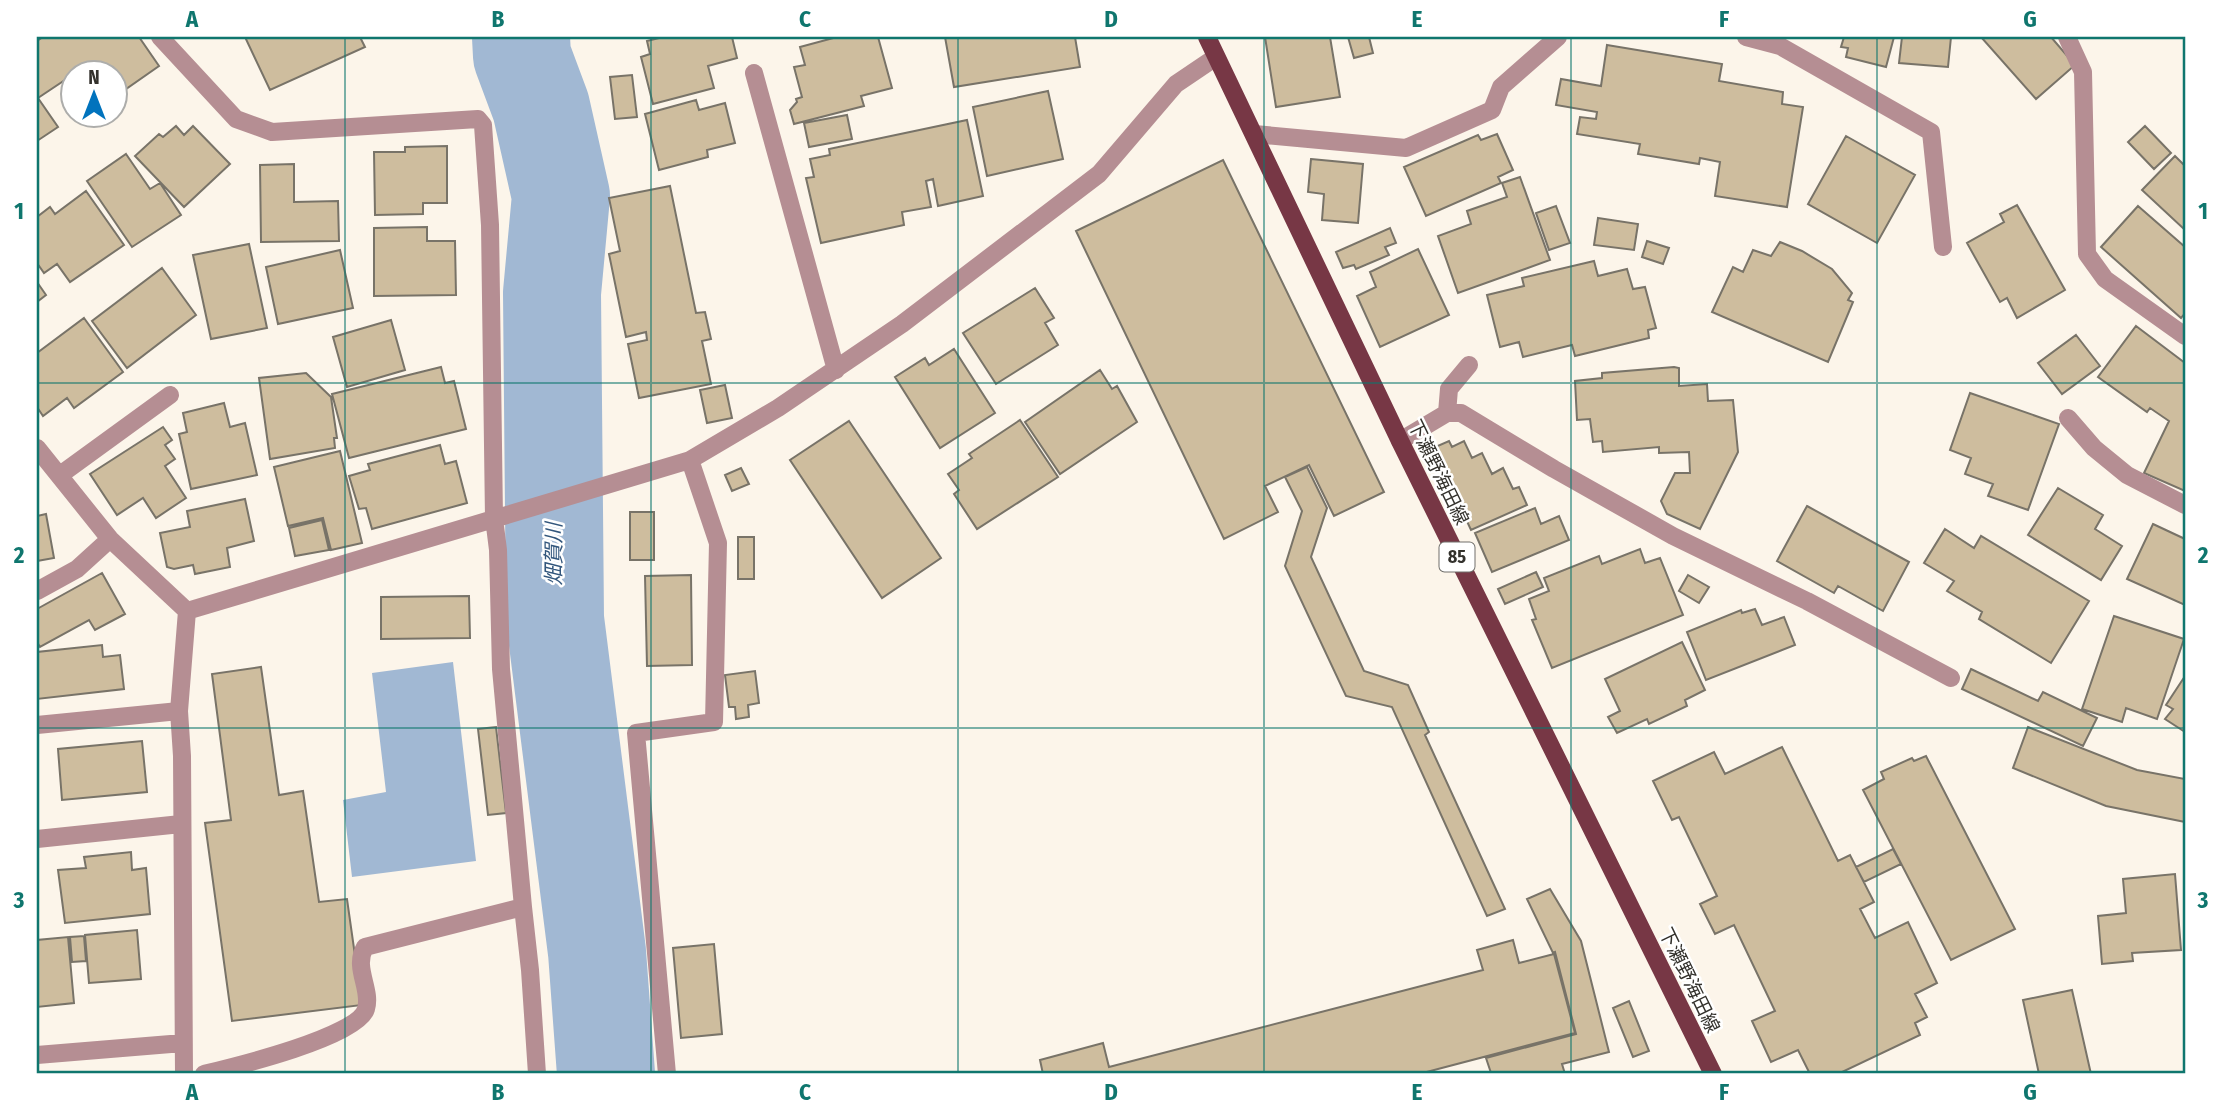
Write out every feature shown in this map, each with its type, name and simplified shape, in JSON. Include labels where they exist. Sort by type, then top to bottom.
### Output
[{"type":"main road","name":"下瀬野海田線","points":[[1207,37],[1400,441],[1713,1074]]},
{"type":"street","points":[[160,37],[236,119],[272,132],[478,119],[483,125],[490,225],[501,670],[530,971],[537,1074]]},
{"type":"street","points":[[1254,134],[1406,148],[1492,110],[1501,86],[1558,37]]},
{"type":"street","points":[[1746,37],[1780,46],[1931,132],[1943,247]]},
{"type":"street","points":[[2067,37],[2083,72],[2087,254],[2105,279],[2185,336]]},
{"type":"street","points":[[187,611],[690,460],[778,408],[902,324],[1099,174],[1177,84],[1216,57]]},
{"type":"street","points":[[754,73],[836,370]]},
{"type":"street","points":[[1447,413],[1449,389],[1469,365]]},
{"type":"street","points":[[60,475],[170,395]]},
{"type":"street","points":[[1400,441],[1447,413],[1461,413],[1672,536],[1807,601],[1951,678]]},
{"type":"street","points":[[2068,418],[2094,448],[2127,475],[2185,505]]},
{"type":"street","points":[[37,448],[110,539],[187,611]]},
{"type":"street","points":[[667,1074],[636,733],[714,722],[718,543],[690,460]]},
{"type":"street","points":[[37,591],[77,569],[110,539]]},
{"type":"street","points":[[184,1074],[182,756],[179,711],[187,611]]},
{"type":"street","points":[[37,725],[179,711]]},
{"type":"street","points":[[37,839],[181,824]]},
{"type":"street","points":[[204,1074],[306,1047],[363,1017],[368,1007],[360,956],[365,947],[523,907]]},
{"type":"street","points":[[37,1055],[183,1043]]},
{"type":"water","points":[[453,662],[476,861],[352,877],[343,800],[386,792],[372,673]]},
{"type":"building","points":[[43,37],[139,37],[159,66],[130,86],[130,60],[60,60],[60,83],[38,98],[58,127],[37,141],[37,41]]},
{"type":"building","points":[[245,37],[360,37],[365,47],[270,90]]},
{"type":"building","points":[[663,37],[732,37],[737,58],[708,66],[714,88],[653,104],[641,57],[650,54],[647,41]]},
{"type":"building","points":[[837,37],[878,37],[892,88],[861,96],[864,106],[794,124],[790,110],[797,102],[796,99],[802,97],[794,67],[805,65],[800,47]]},
{"type":"building","points":[[945,37],[1075,37],[1080,67],[954,87]]},
{"type":"building","points":[[1265,37],[1330,37],[1340,97],[1276,107]]},
{"type":"building","points":[[1348,37],[1369,37],[1373,53],[1354,58]]},
{"type":"building","points":[[1844,37],[1894,37],[1886,67],[1846,57],[1848,48],[1841,47]]},
{"type":"building","points":[[1902,37],[1951,37],[1948,67],[1899,63]]},
{"type":"building","points":[[1981,37],[2051,37],[2075,65],[2036,99]]},
{"type":"building","points":[[1607,45],[1722,64],[1719,81],[1783,92],[1782,104],[1803,107],[1787,207],[1715,196],[1720,162],[1700,158],[1699,164],[1638,154],[1640,144],[1577,134],[1580,117],[1596,119],[1597,112],[1556,105],[1561,79],[1601,86]]},
{"type":"building","points":[[632,75],[637,117],[615,119],[610,77]]},
{"type":"building","points":[[1048,91],[1063,159],[987,176],[973,107]]},
{"type":"building","points":[[696,100],[699,110],[725,103],[735,143],[707,150],[708,157],[659,170],[645,114]]},
{"type":"building","points":[[847,115],[852,139],[809,147],[804,123]]},
{"type":"building","points":[[967,120],[983,196],[938,206],[933,179],[926,181],[931,207],[902,212],[904,225],[821,243],[806,178],[814,177],[810,159],[830,155],[829,149]]},
{"type":"building","points":[[176,126],[184,135],[193,126],[230,164],[184,207],[135,156],[159,134],[163,137]]},
{"type":"building","points":[[2145,126],[2171,153],[2154,169],[2128,142]]},
{"type":"building","points":[[1497,134],[1513,170],[1498,177],[1501,183],[1426,216],[1404,167],[1478,135],[1481,140]]},
{"type":"building","points":[[1846,136],[1915,175],[1877,243],[1808,204]]},
{"type":"building","points":[[447,146],[447,203],[423,203],[423,214],[375,215],[374,152],[405,152],[405,147]]},
{"type":"building","points":[[126,154],[150,189],[160,183],[181,215],[132,247],[87,181]]},
{"type":"building","points":[[2175,156],[2185,166],[2185,230],[2142,190]]},
{"type":"building","points":[[1311,159],[1363,164],[1358,223],[1322,220],[1324,194],[1308,192]]},
{"type":"building","points":[[1223,160],[1384,492],[1334,516],[1309,465],[1265,486],[1278,512],[1224,539],[1076,231]]},
{"type":"building","points":[[294,164],[294,202],[338,201],[339,241],[261,242],[260,165]]},
{"type":"building","points":[[1520,177],[1550,260],[1458,293],[1438,236],[1471,224],[1467,211],[1507,197],[1502,183]]},
{"type":"building","points":[[670,186],[696,313],[705,312],[711,339],[702,341],[711,384],[639,398],[628,344],[647,340],[646,332],[626,337],[609,254],[620,251],[609,198]]},
{"type":"building","points":[[86,191],[124,245],[70,282],[57,264],[44,273],[37,263],[37,217],[50,207],[55,214]]},
{"type":"building","points":[[2017,205],[2065,290],[2017,318],[2007,298],[2000,302],[1967,243],[2004,222],[2000,214]]},
{"type":"building","points":[[1556,206],[1570,243],[1549,250],[1536,213]]},
{"type":"building","points":[[2138,206],[2185,247],[2185,313],[2181,318],[2101,247]]},
{"type":"building","points":[[1598,218],[1638,224],[1634,250],[1594,245]]},
{"type":"building","points":[[427,227],[427,241],[455,241],[456,295],[374,296],[374,228]]},
{"type":"building","points":[[1390,228],[1396,243],[1385,247],[1389,255],[1356,269],[1354,265],[1343,268],[1336,252]]},
{"type":"building","points":[[1647,241],[1669,248],[1663,264],[1642,257]]},
{"type":"building","points":[[1780,242],[1802,251],[1832,269],[1852,293],[1848,300],[1853,302],[1828,362],[1712,312],[1733,267],[1743,272],[1753,250],[1771,256]]},
{"type":"building","points":[[249,244],[267,328],[211,339],[193,255]]},
{"type":"building","points":[[1418,249],[1449,315],[1380,347],[1357,296],[1376,287],[1370,272]]},
{"type":"building","points":[[340,250],[353,308],[278,324],[266,267]]},
{"type":"building","points":[[1594,261],[1598,276],[1627,269],[1633,289],[1645,287],[1656,328],[1648,330],[1649,338],[1575,356],[1572,345],[1523,357],[1519,342],[1500,347],[1487,295],[1524,286],[1522,278]]},
{"type":"building","points":[[162,268],[196,315],[127,368],[92,321]]},
{"type":"building","points":[[37,282],[46,295],[37,302]]},
{"type":"building","points":[[1035,288],[1054,318],[1045,323],[1058,345],[996,384],[963,333]]},
{"type":"building","points":[[84,318],[123,372],[74,408],[67,398],[43,416],[37,407],[37,353]]},
{"type":"building","points":[[391,320],[405,370],[347,387],[333,337]]},
{"type":"building","points":[[2136,326],[2185,363],[2185,491],[2144,473],[2169,421],[2150,408],[2147,412],[2098,377]]},
{"type":"building","points":[[2076,335],[2100,366],[2062,394],[2038,363]]},
{"type":"building","points":[[954,349],[995,413],[940,448],[895,377],[925,358],[929,365]]},
{"type":"building","points":[[441,367],[445,383],[454,381],[466,429],[349,458],[332,394]]},
{"type":"building","points":[[1679,368],[1679,386],[1707,384],[1708,401],[1733,400],[1738,452],[1700,529],[1667,514],[1661,501],[1675,473],[1690,473],[1689,452],[1659,453],[1659,447],[1603,452],[1602,441],[1593,442],[1590,419],[1577,420],[1575,381],[1602,378],[1602,373]]},
{"type":"building","points":[[1100,370],[1112,389],[1117,386],[1137,422],[1060,474],[1025,422]]},
{"type":"building","points":[[306,373],[331,397],[337,438],[334,438],[335,448],[270,459],[259,378]]},
{"type":"building","points":[[725,385],[732,418],[707,423],[700,390]]},
{"type":"building","points":[[1970,393],[2059,424],[2028,510],[1988,496],[1993,484],[1965,474],[1971,458],[1950,450]]},
{"type":"building","points":[[224,403],[230,427],[245,423],[257,475],[191,489],[179,434],[187,432],[183,413]]},
{"type":"building","points":[[1020,420],[1058,477],[977,529],[954,494],[959,490],[948,474],[972,458],[969,454]]},
{"type":"building","points":[[849,421],[941,558],[882,598],[790,460]]},
{"type":"building","points":[[163,427],[172,440],[165,445],[175,459],[165,466],[186,498],[156,518],[143,498],[117,515],[90,474]]},
{"type":"building","points":[[1449,441],[1452,447],[1464,441],[1472,458],[1482,453],[1492,474],[1503,468],[1513,489],[1519,487],[1527,505],[1471,530],[1433,448]]},
{"type":"building","points":[[440,445],[445,464],[456,461],[467,503],[372,529],[366,508],[359,509],[349,476],[370,470],[368,464]]},
{"type":"building","points":[[340,451],[362,543],[331,550],[323,518],[288,526],[274,467]]},
{"type":"building","points":[[1307,467],[1327,508],[1311,557],[1364,671],[1408,685],[1429,732],[1425,735],[1505,909],[1487,916],[1392,707],[1346,696],[1285,566],[1302,511],[1285,477]]},
{"type":"building","points":[[741,468],[749,484],[732,491],[725,475]]},
{"type":"building","points":[[2058,488],[2103,515],[2095,529],[2122,546],[2101,580],[2028,535]]},
{"type":"building","points":[[245,499],[254,541],[227,548],[230,567],[195,574],[193,565],[174,569],[167,567],[160,533],[190,527],[187,511]]},
{"type":"building","points":[[1807,506],[1909,562],[1883,611],[1838,586],[1834,593],[1777,561]]},
{"type":"building","points":[[1535,508],[1541,524],[1559,516],[1569,540],[1492,572],[1475,533]]},
{"type":"building","points":[[630,512],[654,512],[654,560],[630,560]]},
{"type":"building","points":[[46,514],[54,558],[37,561],[37,516]]},
{"type":"building","points":[[322,520],[329,550],[295,556],[289,528]]},
{"type":"building","points":[[2153,524],[2185,539],[2185,605],[2127,579]]},
{"type":"building","points":[[1945,529],[1974,548],[1981,536],[2089,601],[2051,663],[1979,619],[1982,612],[1947,591],[1954,581],[1924,563]]},
{"type":"building","points":[[738,537],[754,537],[754,579],[738,579]]},
{"type":"building","points":[[1640,549],[1645,563],[1660,558],[1683,615],[1552,668],[1532,620],[1536,619],[1529,599],[1549,591],[1544,578],[1599,556],[1602,564]]},
{"type":"building","points":[[1536,572],[1543,587],[1505,604],[1498,589]]},
{"type":"building","points":[[102,573],[125,614],[95,630],[89,620],[40,647],[37,642],[37,609]]},
{"type":"building","points":[[691,575],[692,665],[647,666],[645,576]]},
{"type":"building","points":[[1688,575],[1709,587],[1699,603],[1679,591]]},
{"type":"building","points":[[469,596],[470,638],[381,639],[381,597]]},
{"type":"building","points":[[1755,609],[1762,625],[1784,617],[1795,645],[1706,680],[1687,632],[1741,610],[1742,613]]},
{"type":"building","points":[[2114,616],[2184,639],[2157,719],[2126,708],[2122,722],[2082,709]]},
{"type":"building","points":[[1682,642],[1705,690],[1685,700],[1687,706],[1649,724],[1647,719],[1617,733],[1608,717],[1620,711],[1605,679]]},
{"type":"building","points":[[102,645],[103,657],[120,655],[124,689],[37,699],[37,652]]},
{"type":"building","points":[[261,667],[279,795],[303,791],[319,902],[347,899],[362,1005],[232,1021],[205,823],[231,820],[212,674]]},
{"type":"building","points":[[1971,669],[2038,701],[2043,692],[2097,718],[2083,746],[1962,689]]},
{"type":"building","points":[[755,671],[759,703],[748,705],[749,717],[736,719],[735,707],[729,707],[725,675]]},
{"type":"building","points":[[2185,676],[2185,732],[2165,719],[2173,709],[2166,705]]},
{"type":"building","points":[[496,727],[506,813],[488,815],[478,729]]},
{"type":"building","points":[[2028,727],[2137,770],[2185,779],[2185,822],[2106,806],[2013,768]]},
{"type":"building","points":[[142,741],[147,792],[62,800],[58,749]]},
{"type":"building","points":[[1782,747],[1838,861],[1850,855],[1874,902],[1860,909],[1875,938],[1908,922],[1937,983],[1915,994],[1927,1017],[1915,1023],[1920,1035],[1838,1074],[1810,1074],[1798,1050],[1771,1062],[1752,1021],[1775,1011],[1734,925],[1715,934],[1700,904],[1717,896],[1679,817],[1672,820],[1653,781],[1714,752],[1725,774]]},
{"type":"building","points":[[1926,756],[2015,929],[1951,960],[1863,790],[1884,779],[1881,772],[1912,758],[1914,761]]},
{"type":"building","points":[[1893,849],[1901,864],[1864,882],[1856,867]]},
{"type":"building","points":[[131,852],[132,870],[146,868],[150,914],[65,923],[58,870],[86,868],[84,857]]},
{"type":"building","points":[[2175,874],[2181,950],[2132,953],[2133,961],[2102,964],[2098,916],[2126,913],[2123,879]]},
{"type":"building","points":[[1550,889],[1581,941],[1609,1052],[1562,1064],[1565,1074],[1487,1074],[1491,1073],[1486,1058],[1576,1034],[1555,952],[1553,953],[1527,899]]},
{"type":"building","points":[[137,930],[141,979],[89,983],[85,935]]},
{"type":"building","points":[[84,936],[86,961],[72,962],[70,937]]},
{"type":"building","points":[[68,937],[74,1003],[37,1007],[37,940]]},
{"type":"building","points":[[1513,940],[1519,963],[1554,954],[1575,1033],[1419,1074],[1043,1074],[1040,1060],[1103,1043],[1109,1067],[1483,970],[1477,950]]},
{"type":"building","points":[[714,944],[722,1034],[681,1038],[673,948]]},
{"type":"building","points":[[2072,990],[2091,1074],[2039,1074],[2023,1000]]},
{"type":"building","points":[[1629,1001],[1649,1051],[1633,1057],[1613,1008]]},
{"type":"waterway","name":"畑賀川","points":[[521,37],[522,56],[541,107],[561,196],[552,293],[555,619],[597,952],[606,1074]]}]
